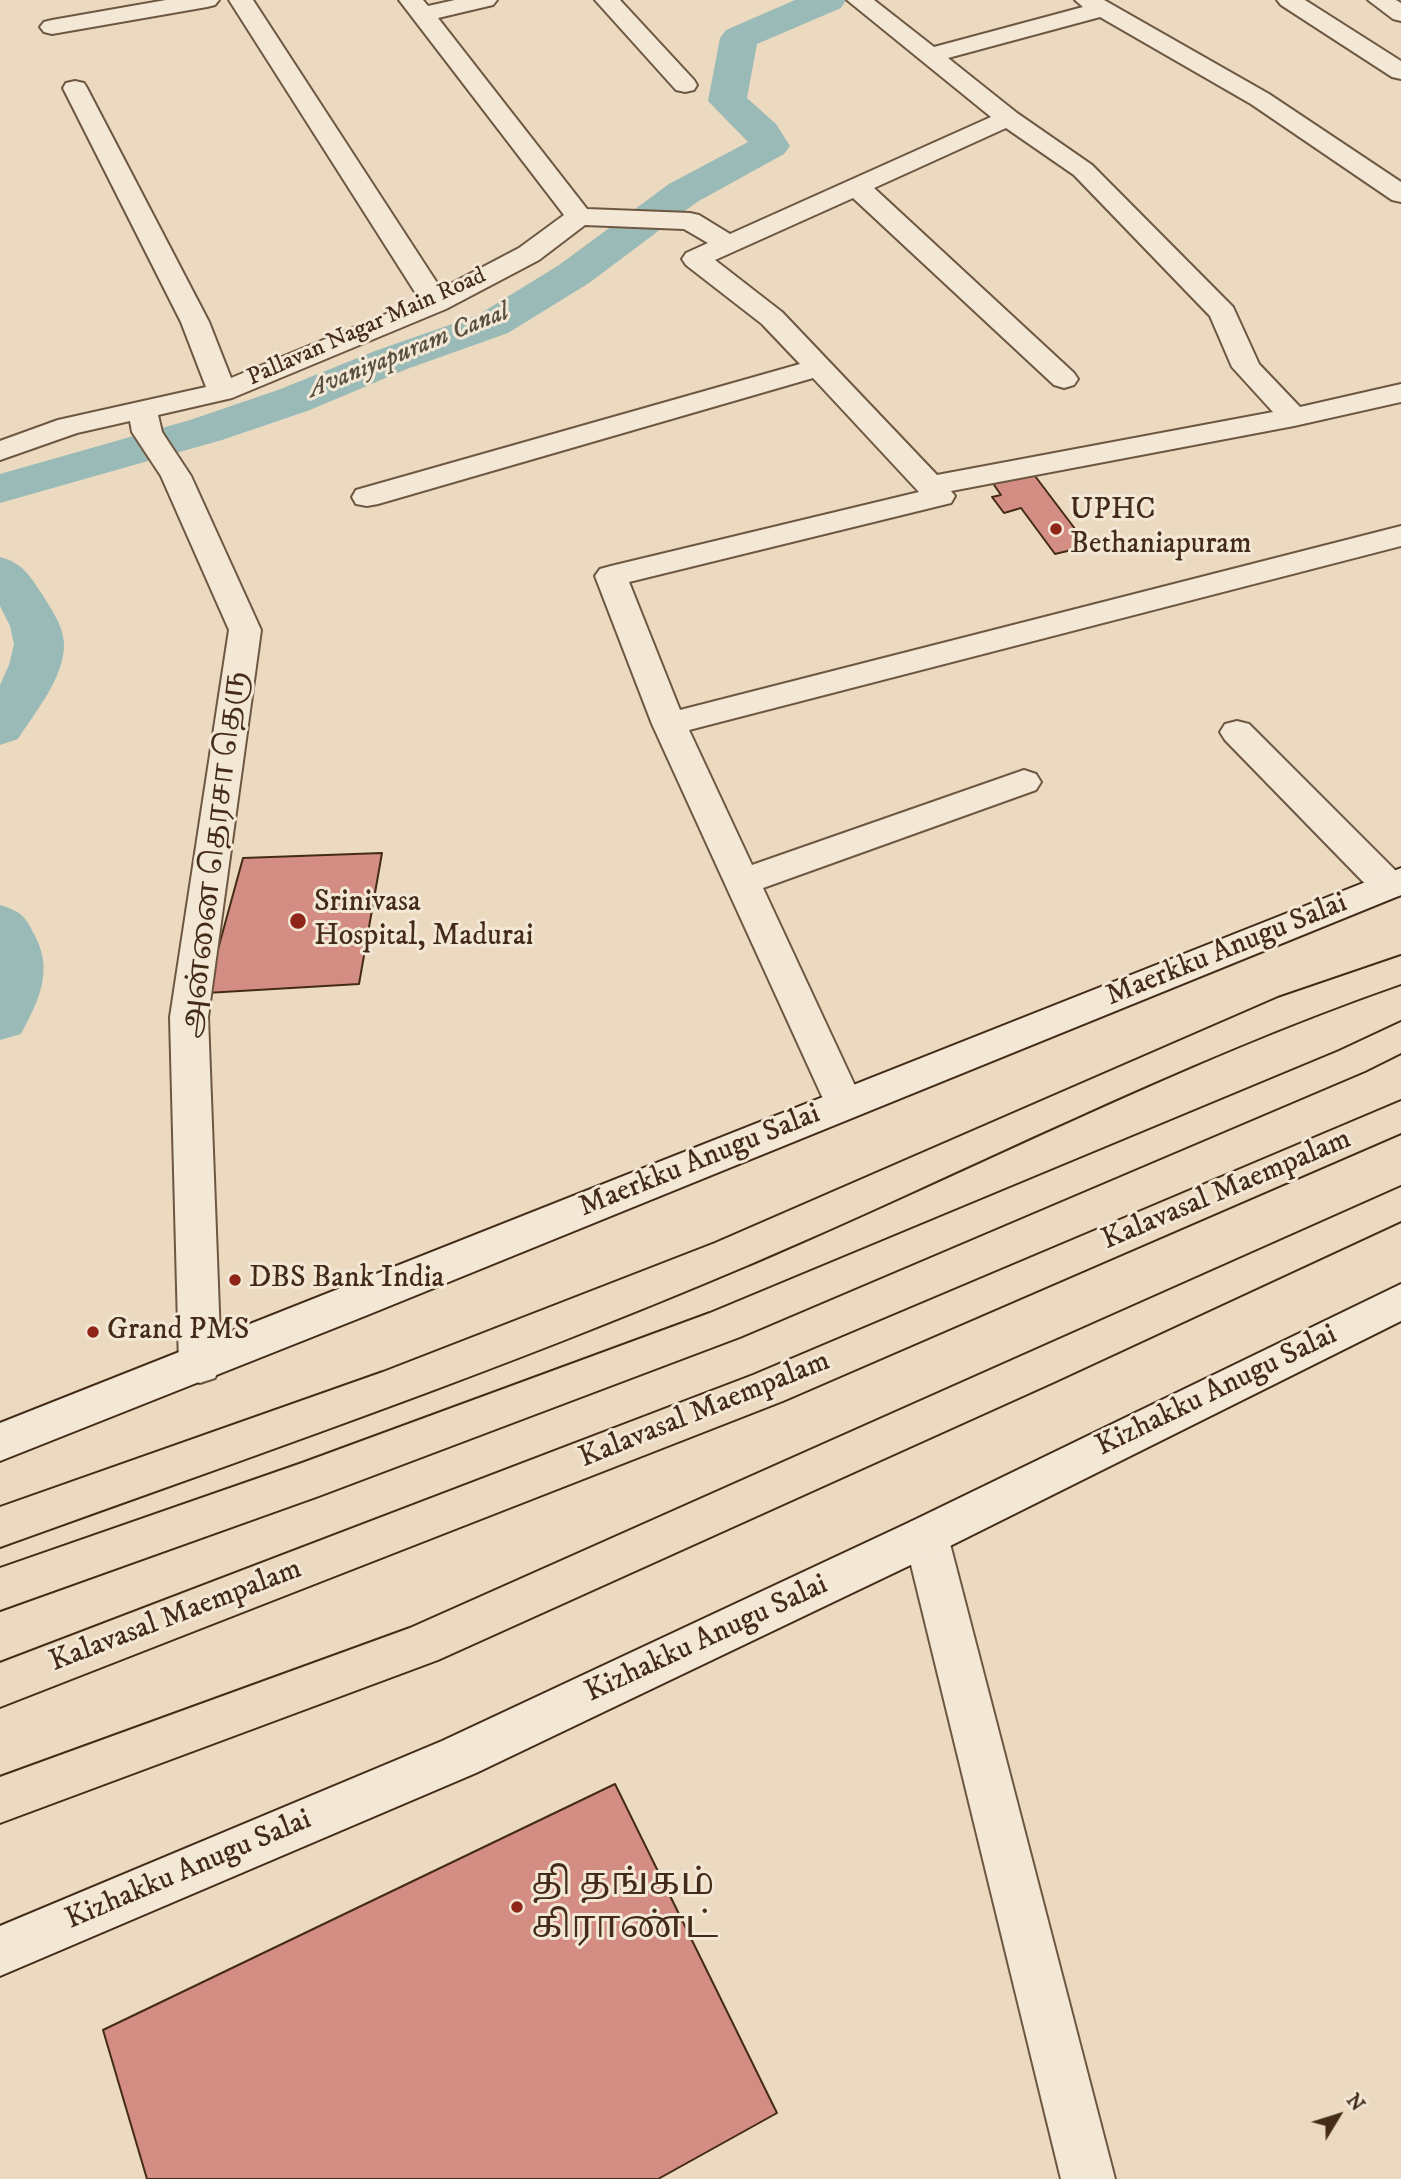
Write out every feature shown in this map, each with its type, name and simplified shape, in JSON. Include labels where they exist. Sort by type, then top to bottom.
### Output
[{"type":"main road","points":[[0,1527],[396,1386],[729,1255],[1291,1008],[1401,970]]},
{"type":"main road","points":[[0,1589],[303,1482],[725,1325],[1352,1061],[1401,1036]]},
{"type":"main road","name":"Kalavasal Maempalam","points":[[0,1685],[768,1388],[1401,1116]]},
{"type":"main road","points":[[0,1800],[422,1645],[1052,1364],[1401,1203]]},
{"type":"street","points":[[52,27],[207,0]]},
{"type":"street","points":[[241,0],[436,303]]},
{"type":"street","points":[[417,7],[485,0]]},
{"type":"street","points":[[607,0],[685,85]]},
{"type":"street","points":[[1289,0],[1401,72]]},
{"type":"street","points":[[1380,0],[1401,13]]},
{"type":"street","points":[[928,56],[1040,28],[1094,4],[1260,99],[1401,194]]},
{"type":"street","points":[[864,5],[1008,118],[1083,170],[1223,313],[1245,366],[1294,417]]},
{"type":"street","points":[[417,7],[579,217],[690,221],[728,244]]},
{"type":"street","points":[[75,88],[195,322],[222,392]]},
{"type":"street","points":[[844,1103],[669,724],[611,576],[940,496],[772,318],[696,260],[1008,118]]},
{"type":"street","points":[[857,187],[1064,379]]},
{"type":"street","name":"Pallavan Nagar Main Road","points":[[0,451],[68,426],[145,421],[222,392],[436,303],[529,254],[579,217]]},
{"type":"street","points":[[367,497],[820,368]]},
{"type":"street","points":[[932,485],[1294,417],[1401,393]]},
{"type":"street","name":"அன்னை தெரசா தெரு","points":[[145,421],[176,475],[245,630],[189,1017],[200,1365]]},
{"type":"street","points":[[669,724],[1401,536]]},
{"type":"street","points":[[1237,733],[1395,884]]},
{"type":"street","points":[[741,882],[1024,782]]},
{"type":"street","name":"Maerkku Anugu Salai","points":[[0,1443],[1395,884]]},
{"type":"street","name":"Kizhakku Anugu Salai","points":[[0,1951],[459,1757],[926,1536],[1401,1301]]},
{"type":"street","points":[[926,1536],[1088,2179]]},
{"type":"building","name":"UPHC Bethaniapuram","points":[[1032,472],[1088,546],[1055,554],[1021,508],[1004,513],[992,497],[1001,495],[992,482]]},
{"type":"building","name":"Srinivasa Hospital, Madurai","points":[[382,853],[359,984],[206,993],[243,858]]},
{"type":"building","name":"தி தங்கம் கிராண்ட்","points":[[615,1784],[777,2113],[658,2179],[147,2179],[103,2030]]},
{"type":"waterway","name":"Avaniyapuram Canal","points":[[0,489],[206,430],[294,400],[391,360],[493,324],[574,274],[683,193],[770,146],[762,132],[727,101],[739,38],[778,19],[828,0]]},
{"type":"waterway","name":"Avaniyapuram Canal","points":[[0,572],[30,616],[39,644],[30,676],[0,727]]},
{"type":"waterway","name":"Avaniyapuram Canal","points":[[0,926],[9,939],[17,962],[15,982],[0,1018]]},
{"type":"place","name":"UPHC Bethaniapuram","points":[[1056,529]]},
{"type":"place","name":"Srinivasa Hospital, Madurai","points":[[298,921]]},
{"type":"place","name":"DBS Bank India","points":[[235,1280]]},
{"type":"place","name":"Grand PMS","points":[[93,1332]]},
{"type":"place","name":"தி தங்கம் கிராண்ட்","points":[[517,1907]]}]
